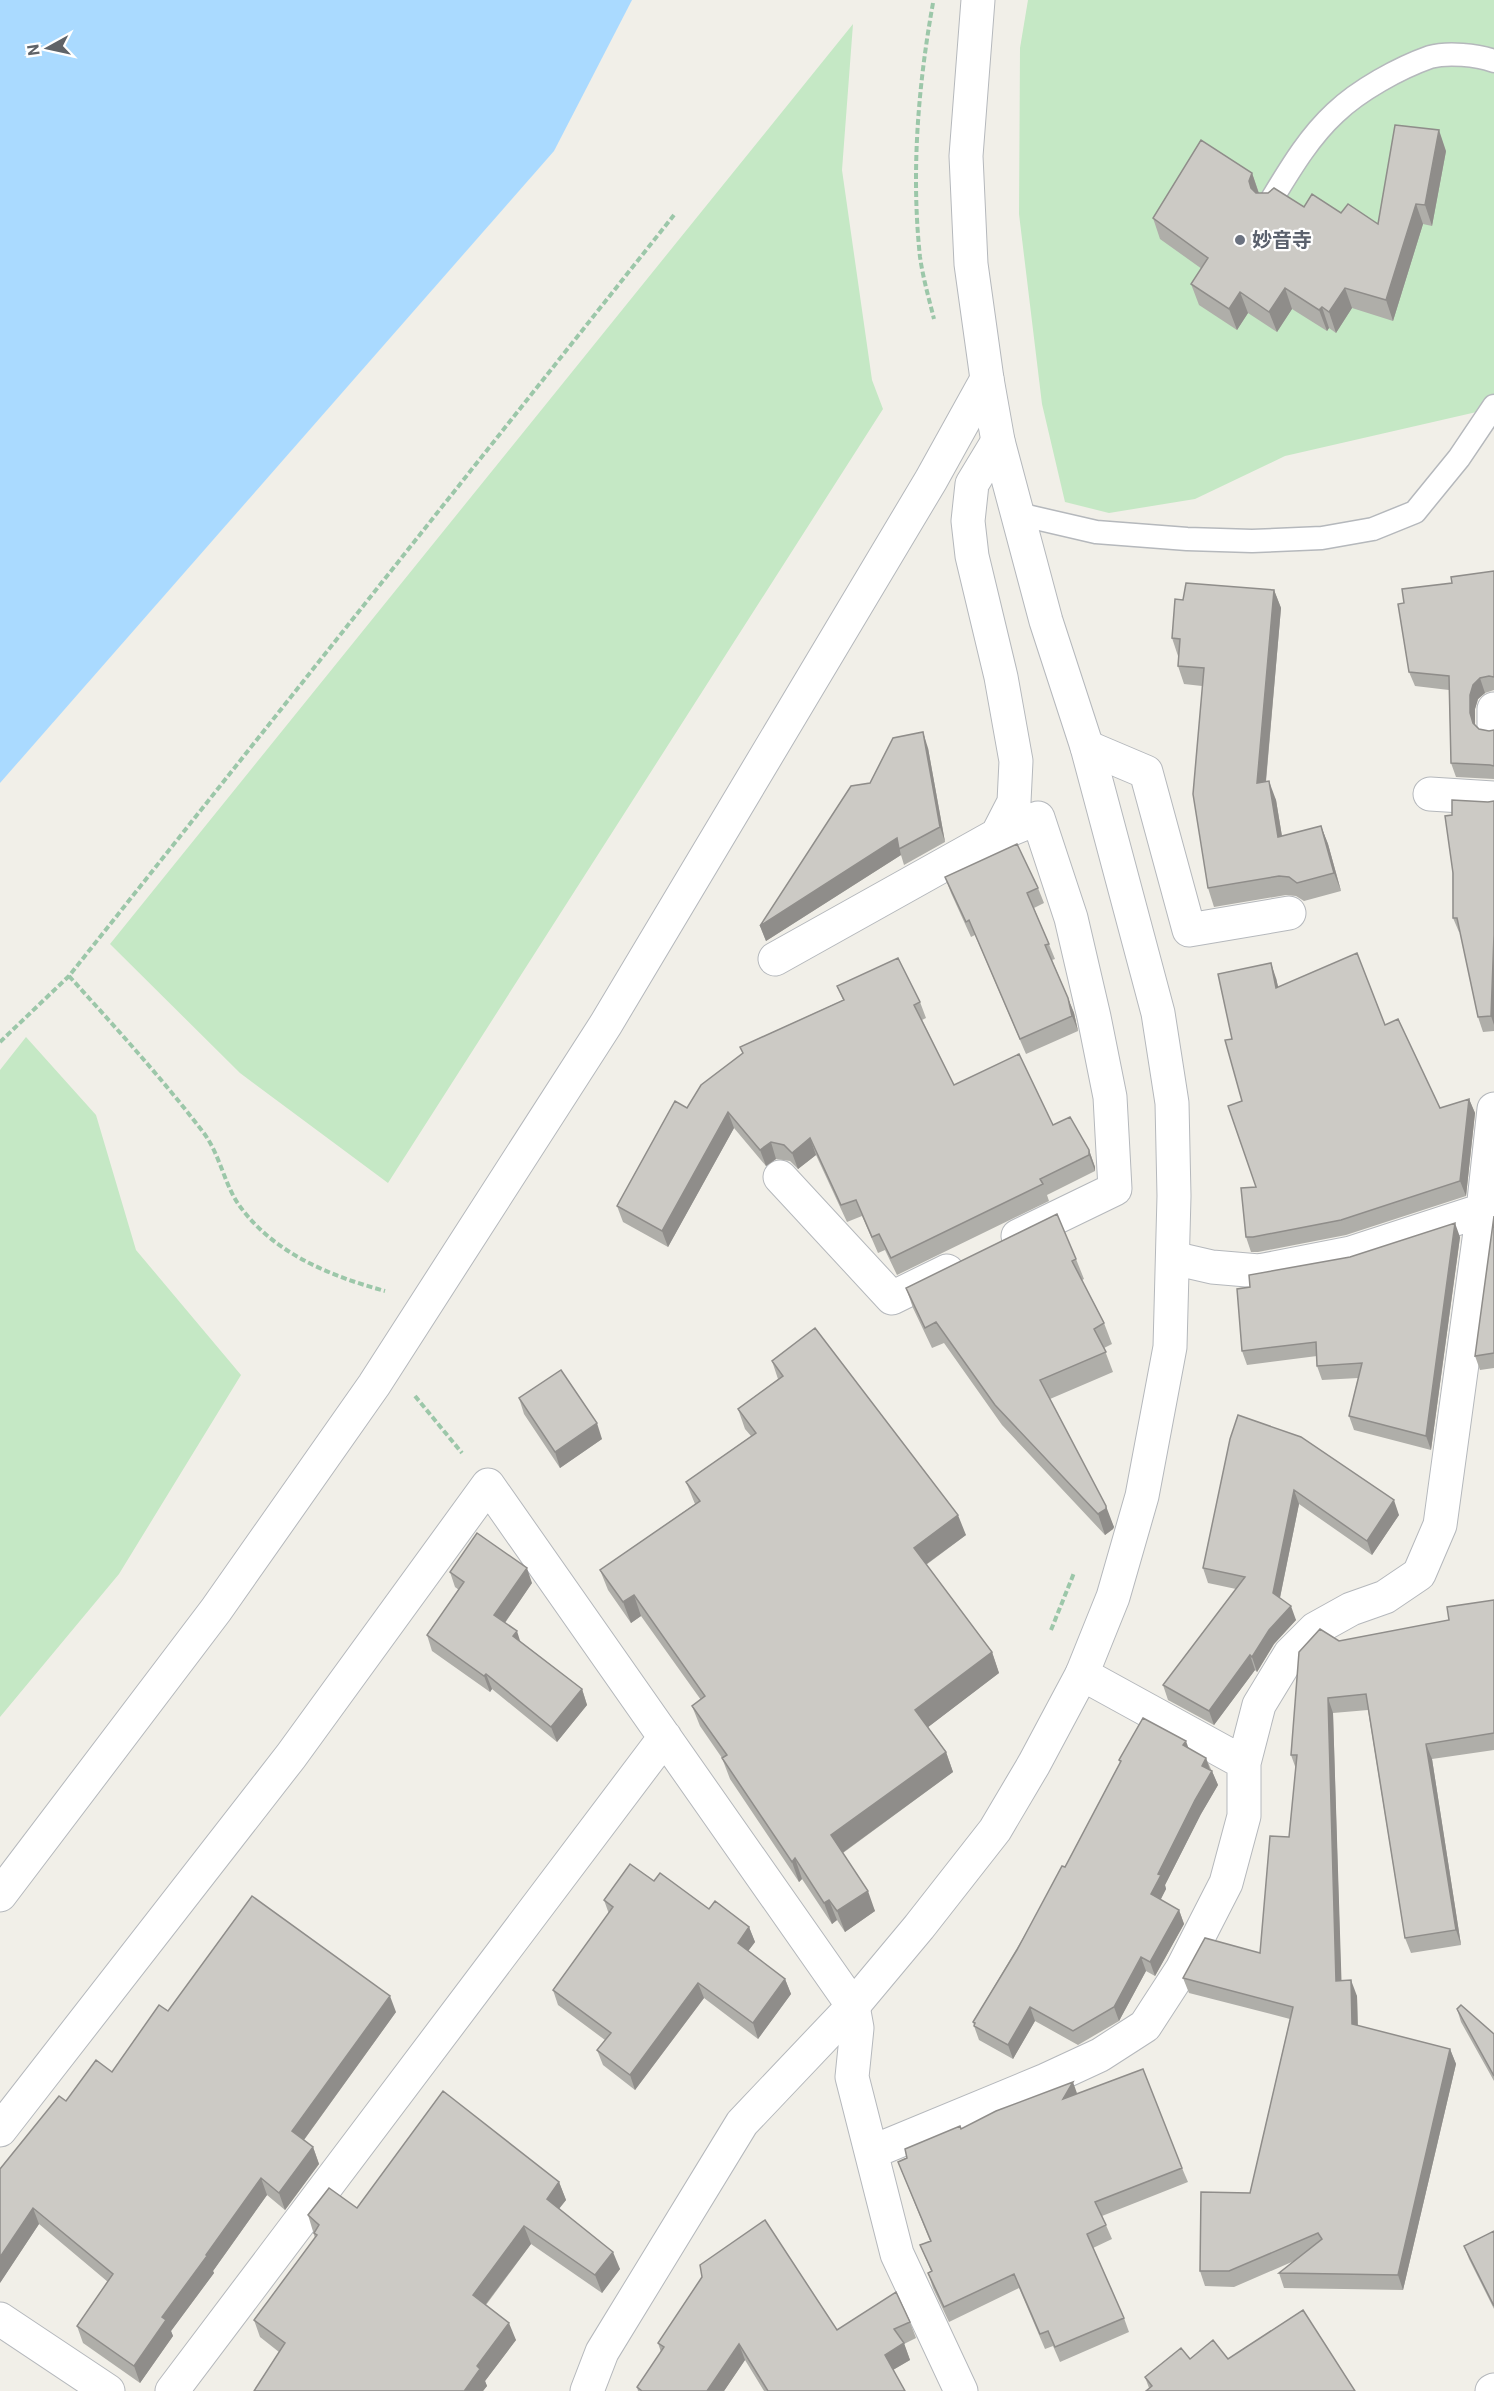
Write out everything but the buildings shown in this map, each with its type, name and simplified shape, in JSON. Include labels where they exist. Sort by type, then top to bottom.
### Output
[{"type":"street","points":[[587,2391],[602,2352],[742,2123],[853,2006],[995,1830],[1035,1764],[1082,1674],[1113,1597],[1142,1496],[1170,1347],[1174,1196],[1172,1103],[1158,1013],[1088,747],[1046,621],[998,441],[987,379],[971,264],[966,156],[978,0]]},
{"type":"street","points":[[0,1895],[216,1610],[388,1363],[606,1024],[931,480],[987,379]]},
{"type":"street","points":[[997,836],[1014,802],[1016,761],[1001,678],[972,556],[968,522],[972,484],[998,441]]},
{"type":"street","points":[[1494,709],[1494,727]]},
{"type":"street","points":[[1088,747],[1146,772],[1189,930],[1289,913]]},
{"type":"street","points":[[1430,794],[1494,798]]},
{"type":"street","points":[[775,959],[997,836],[1038,818],[1071,918],[1096,1029],[1110,1097],[1115,1189],[892,1298],[780,1177]]},
{"type":"street","points":[[872,2152],[1057,2075],[1100,2055],[1145,2026],[1182,1969],[1226,1883],[1244,1816],[1244,1763],[1259,1705],[1290,1654],[1315,1629],[1352,1609],[1385,1597],[1419,1574],[1440,1525],[1483,1210],[1494,1109]]},
{"type":"street","points":[[1173,1258],[1212,1267],[1259,1271],[1350,1253],[1483,1210]]},
{"type":"street","points":[[0,2130],[291,1756],[488,1485],[853,2006],[857,2028],[852,2077],[897,2254],[961,2391]]},
{"type":"street","points":[[1082,1674],[1244,1763]]},
{"type":"street","points":[[172,2391],[665,1737]]},
{"type":"street","points":[[0,2319],[108,2391]]},
{"type":"lane","points":[[1269,202],[1303,150],[1335,112],[1376,82],[1432,57],[1477,55],[1494,61]]},
{"type":"lane","points":[[1018,514],[1096,532],[1187,539],[1252,541],[1322,538],[1372,529],[1414,512],[1459,458],[1494,406]]},
{"type":"path","points":[[0,1042],[69,976],[674,215]]},
{"type":"path","points":[[69,976],[169,1088],[212,1144],[238,1204],[271,1240],[316,1267],[360,1284],[427,1303]]},
{"type":"path","points":[[388,1363],[488,1485]]},
{"type":"green space","points":[[1028,0],[1494,0],[1494,408],[1285,456],[1195,499],[1109,513],[1065,502],[1042,404],[1019,214],[1020,48]]},
{"type":"green space","points":[[853,24],[842,170],[872,380],[883,409],[388,1183],[240,1073],[110,944]]},
{"type":"green space","points":[[26,1037],[96,1115],[136,1250],[241,1375],[119,1574],[0,1717],[0,1070]]},
{"type":"water","points":[[0,0],[632,0],[554,151],[0,783]]},
{"type":"place","name":"妙音寺","points":[[1240,240]]}]
